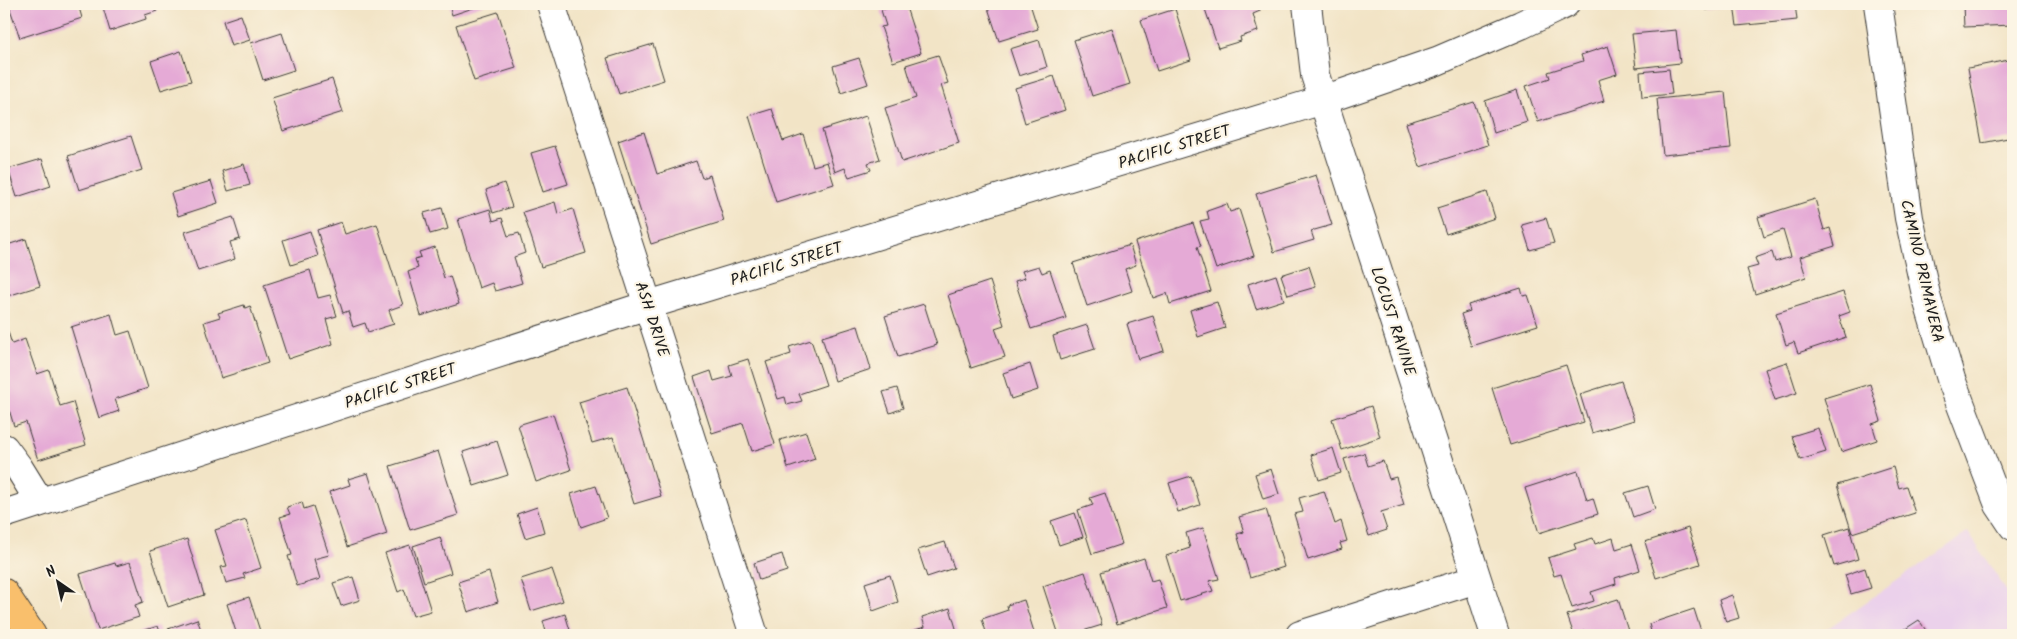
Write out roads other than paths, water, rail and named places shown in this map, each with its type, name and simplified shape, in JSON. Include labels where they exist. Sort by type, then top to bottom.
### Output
[{"type":"main road","points":[[4,593],[32,635]]},
{"type":"street","name":"ASH DRIVE","points":[[551,4],[754,635]]},
{"type":"street","name":"LOCUST RAVINE","points":[[1307,4],[1315,75],[1495,635]]},
{"type":"street","name":"PACIFIC STREET","points":[[4,514],[648,305],[1323,100],[1437,60],[1521,25],[1564,4]]},
{"type":"street","name":"CAMINO PRIMAVERA","points":[[1878,4],[1909,218],[1927,299],[1950,379],[1999,505],[2013,526]]},
{"type":"street","points":[[4,448],[40,502]]},
{"type":"street","points":[[1300,635],[1477,578]]}]
